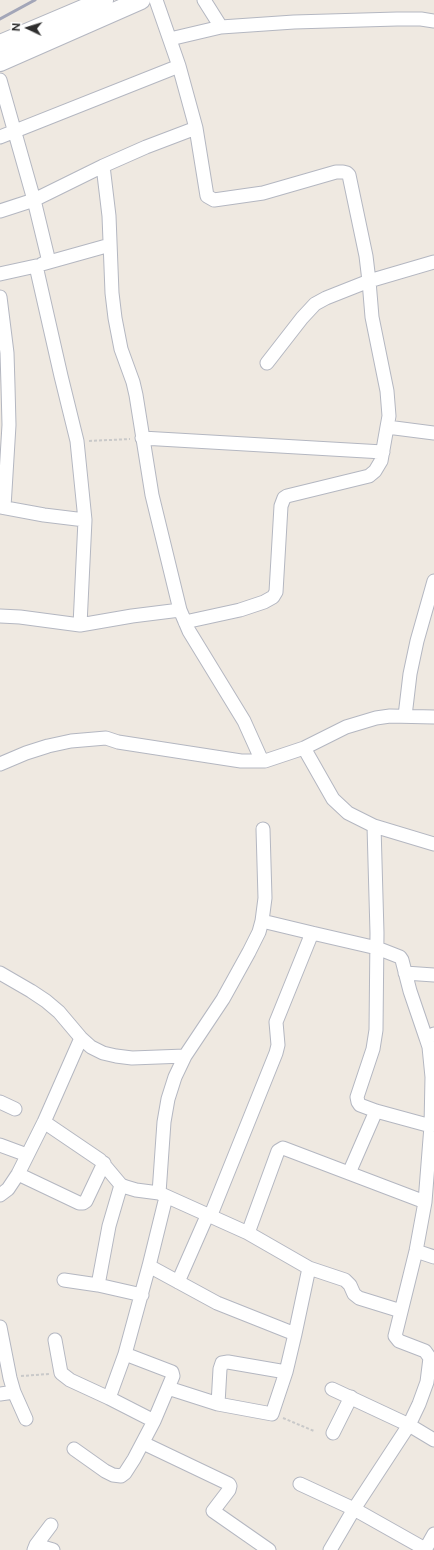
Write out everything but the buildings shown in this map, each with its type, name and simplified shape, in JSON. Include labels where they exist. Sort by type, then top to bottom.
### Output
[{"type":"main road","points":[[0,44],[104,0]]},
{"type":"main road","points":[[0,62],[141,0]]},
{"type":"street","points":[[0,616],[20,617],[80,625],[132,616],[183,616],[240,610],[264,602],[273,597],[276,592],[281,506],[284,498],[293,493],[369,476],[378,467],[382,452],[389,416],[387,391],[372,317],[366,256],[352,187],[347,173],[336,172],[263,193],[214,200],[208,196],[196,128],[179,66],[156,0]]},
{"type":"street","points":[[204,0],[221,28]]},
{"type":"street","points":[[170,39],[221,28],[294,22],[421,19],[434,21]]},
{"type":"street","points":[[0,137],[179,66]]},
{"type":"street","points":[[0,80],[34,200],[61,376],[77,441],[85,520],[80,625]]},
{"type":"street","points":[[0,211],[34,200],[146,147],[196,128]]},
{"type":"street","points":[[104,166],[112,293],[120,349],[133,382],[152,496],[183,616],[189,631],[244,721],[262,761]]},
{"type":"street","points":[[0,274],[43,264],[110,245]]},
{"type":"street","points":[[267,363],[302,318],[315,304],[326,298],[369,281],[434,262]]},
{"type":"street","points":[[0,297],[7,353],[8,380],[8,425],[2,507],[44,515],[85,520]]},
{"type":"street","points":[[387,427],[434,433]]},
{"type":"street","points":[[142,438],[382,452]]},
{"type":"street","points":[[405,716],[411,667],[434,581]]},
{"type":"street","points":[[0,764],[26,752],[48,746],[71,741],[106,738],[118,742],[241,761],[262,761],[304,748],[346,727],[376,718],[434,716]]},
{"type":"street","points":[[304,748],[333,799],[348,813],[374,826],[434,844]]},
{"type":"street","points":[[374,826],[377,948],[376,1030],[373,1049],[357,1097],[360,1105],[376,1111],[431,1126]]},
{"type":"street","points":[[109,1398],[125,1354],[149,1266],[162,1195],[164,1122],[168,1099],[175,1077],[185,1056],[227,992],[254,942],[262,921],[265,898],[263,829]]},
{"type":"street","points":[[262,921],[312,934],[377,948],[400,957],[430,1036],[429,1047],[432,1063],[430,1180],[425,1202],[428,1220],[416,1251],[395,1332],[396,1339],[404,1344],[425,1352],[429,1356],[430,1362],[427,1382],[420,1404],[409,1425],[354,1509],[330,1550]]},
{"type":"street","points":[[178,1282],[209,1217],[276,1053],[278,1045],[276,1022],[312,934]]},
{"type":"street","points":[[0,973],[32,991],[46,1001],[63,1016],[81,1038],[91,1047],[103,1053],[132,1058],[185,1056]]},
{"type":"street","points":[[405,973],[434,975]]},
{"type":"street","points":[[0,1194],[8,1189],[18,1174],[44,1122],[81,1038]]},
{"type":"street","points":[[0,1102],[15,1109]]},
{"type":"street","points":[[349,1173],[376,1111]]},
{"type":"street","points":[[44,1122],[104,1163],[121,1185],[136,1190],[162,1195],[248,1233],[309,1268],[345,1280],[350,1285],[354,1294],[359,1298],[401,1311]]},
{"type":"street","points":[[0,1145],[27,1155]]},
{"type":"street","points":[[248,1233],[280,1149],[286,1149],[425,1202]]},
{"type":"street","points":[[18,1174],[79,1203],[83,1203],[86,1201],[104,1163]]},
{"type":"street","points":[[98,1285],[114,1204],[121,1185]]},
{"type":"street","points":[[416,1251],[434,1257]]},
{"type":"street","points":[[149,1266],[234,1311],[295,1334]]},
{"type":"street","points":[[168,1388],[218,1404],[272,1414],[286,1372],[309,1268]]},
{"type":"street","points":[[64,1280],[98,1285],[142,1295]]},
{"type":"street","points":[[0,1327],[10,1378],[14,1392],[26,1419]]},
{"type":"street","points":[[55,1340],[61,1373],[70,1380],[154,1421]]},
{"type":"street","points":[[74,1449],[105,1471],[118,1476],[125,1473],[143,1443],[173,1376],[171,1371],[125,1354]]},
{"type":"street","points":[[218,1404],[220,1369],[222,1363],[228,1362],[286,1372]]},
{"type":"street","points":[[332,1389],[409,1425],[434,1440]]},
{"type":"street","points":[[0,1394],[14,1392]]},
{"type":"street","points":[[333,1433],[350,1397]]},
{"type":"street","points":[[143,1443],[229,1484],[229,1490],[212,1511],[261,1548]]},
{"type":"street","points":[[300,1484],[354,1509],[425,1550],[434,1534]]},
{"type":"street","points":[[51,1525],[35,1547],[53,1550]]},
{"type":"path","points":[[77,441],[142,438]]},
{"type":"path","points":[[10,1378],[61,1373]]},
{"type":"path","points":[[272,1414],[314,1431]]},
{"type":"railway","points":[[0,19],[35,0]]}]
